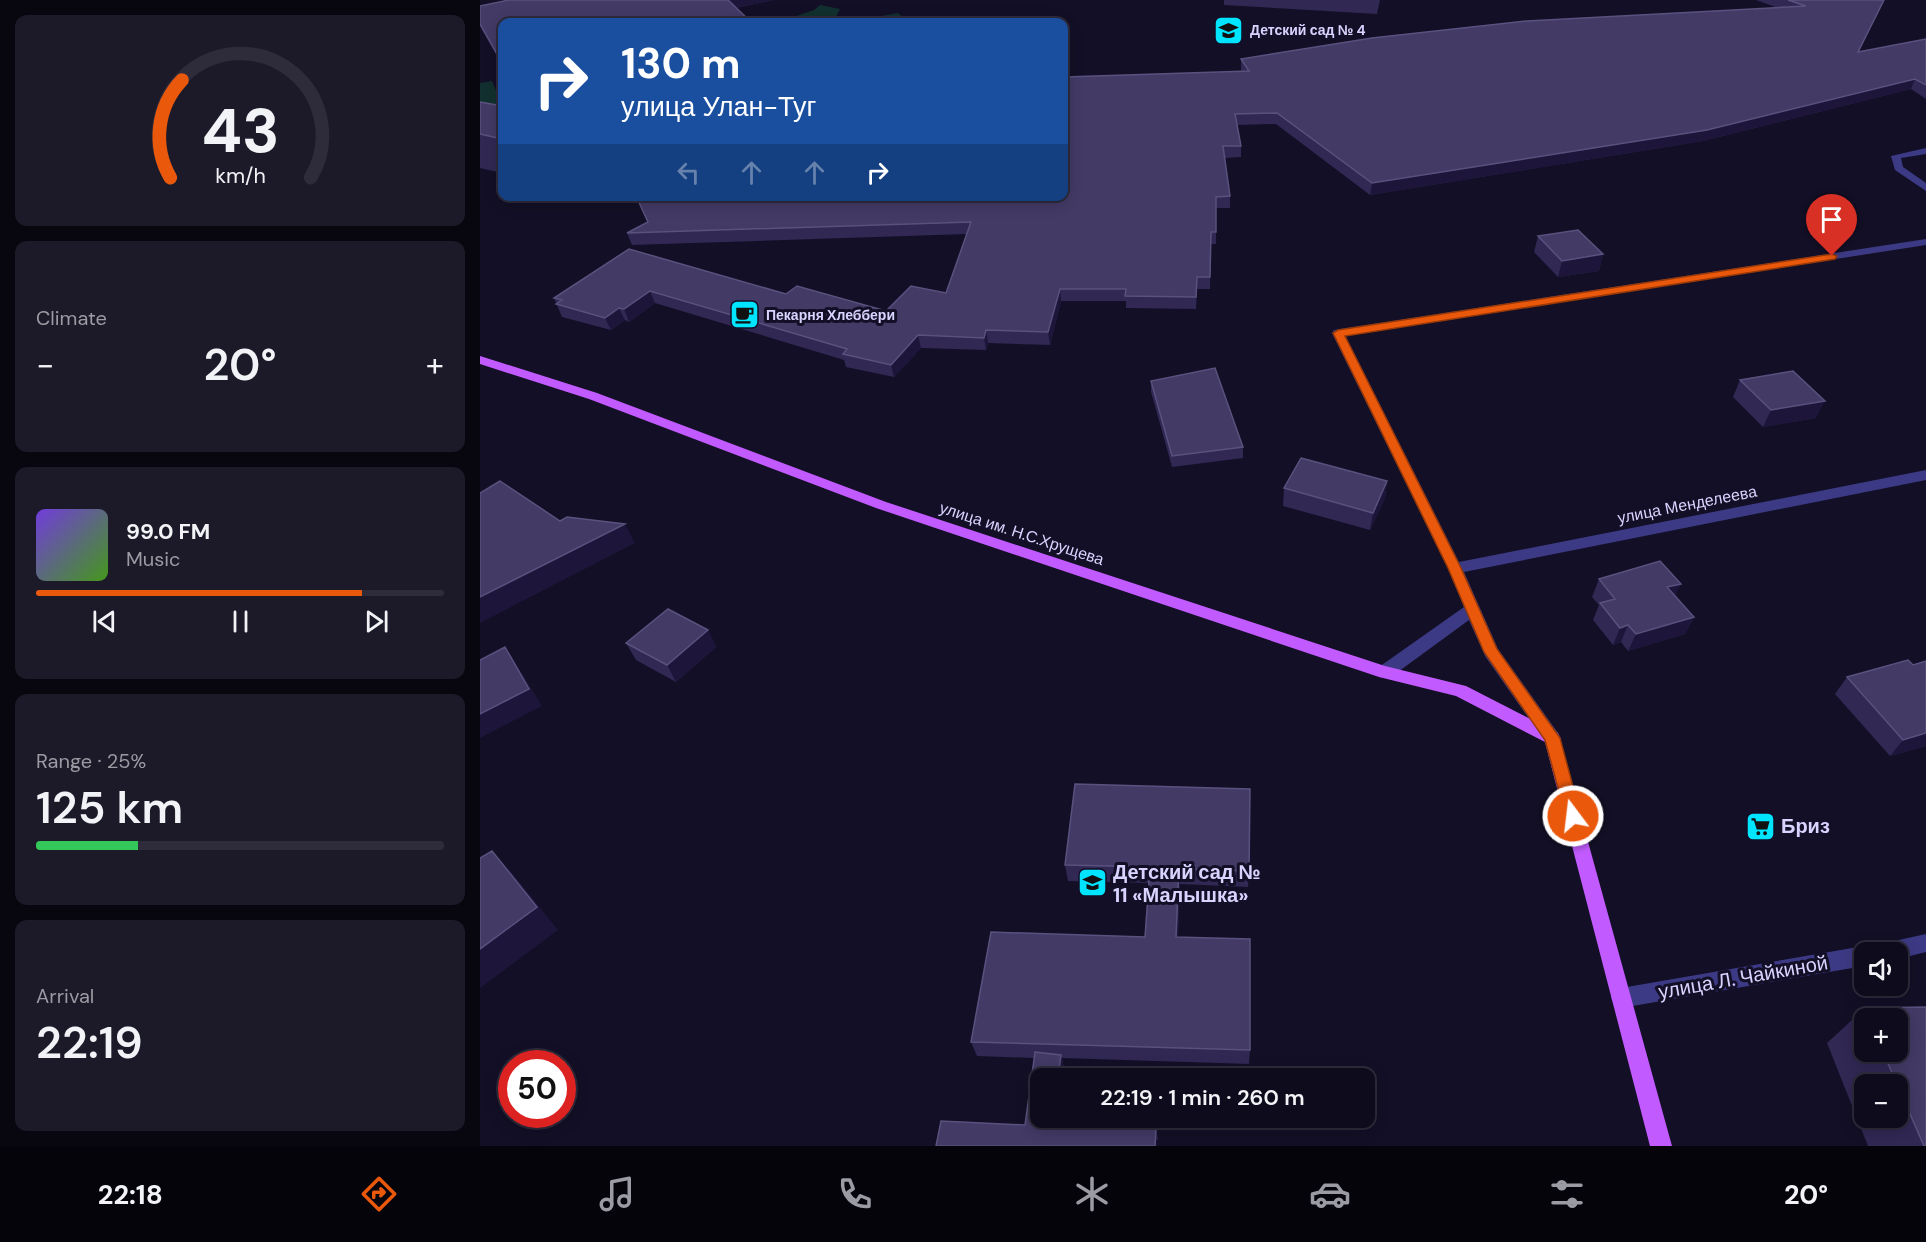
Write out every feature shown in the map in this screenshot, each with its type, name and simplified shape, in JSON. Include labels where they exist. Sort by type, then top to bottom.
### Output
[{"type":"main road","name":"улица им. Н.С.Хрущева","points":[[480,360],[593,396],[881,505],[1385,672],[1460,692],[1552,738]]},
{"type":"main road","points":[[1552,738],[1661,1146]]},
{"type":"street","points":[[1926,151],[1896,156],[1898,168],[1926,188]]},
{"type":"street","points":[[1552,738],[1491,652],[1455,568],[1338,333],[1926,242]]},
{"type":"street","name":"улица Менделеева","points":[[1455,568],[1926,476]]},
{"type":"street","points":[[1385,672],[1473,609]]},
{"type":"street","points":[[1908,947],[1926,943]]},
{"type":"street","name":"улица Л. Чайкиной","points":[[1622,998],[1854,958]]},
{"type":"green space","points":[[820,5],[840,9],[836,18],[791,18],[814,10]]},
{"type":"green space","points":[[898,13],[904,18],[870,18]]},
{"type":"green space","points":[[492,81],[498,95],[498,120],[480,124],[480,83]]},
{"type":"building","points":[[509,0],[728,0],[747,18],[498,18],[498,56],[480,24],[480,6]]},
{"type":"building","points":[[1788,0],[1884,0],[1858,52],[1926,39],[1926,85],[1915,79],[1707,130],[1372,183],[1277,113],[1235,114],[1241,146],[1223,146],[1230,196],[1216,197],[1216,232],[1211,232],[1210,277],[1197,277],[1196,297],[1125,296],[1126,289],[1060,289],[1048,332],[986,330],[984,338],[918,335],[891,365],[843,354],[847,349],[650,291],[624,309],[619,308],[605,318],[556,304],[562,300],[554,298],[629,249],[786,294],[797,286],[886,311],[911,286],[946,293],[971,222],[627,233],[648,222],[638,201],[1068,201],[1068,77],[1249,71],[1241,59],[1372,38],[1527,21],[1806,6]]},
{"type":"building","points":[[480,102],[498,105],[498,138],[480,134]]},
{"type":"building","points":[[1578,230],[1603,254],[1562,261],[1538,236]]},
{"type":"building","points":[[1215,368],[1243,447],[1172,456],[1151,381]]},
{"type":"building","points":[[1793,371],[1825,401],[1771,410],[1740,380]]},
{"type":"building","points":[[1301,458],[1387,481],[1373,513],[1284,488]]},
{"type":"building","points":[[500,481],[560,521],[567,517],[625,524],[480,597],[480,493]]},
{"type":"building","points":[[1660,561],[1681,584],[1667,587],[1694,617],[1636,634],[1628,625],[1620,628],[1600,603],[1615,599],[1599,579]]},
{"type":"building","points":[[668,609],[708,630],[667,665],[626,643]]},
{"type":"building","points":[[505,647],[529,689],[480,714],[480,660]]},
{"type":"building","points":[[1908,660],[1913,665],[1926,661],[1926,733],[1903,740],[1847,677]]},
{"type":"building","points":[[1075,784],[1250,789],[1249,871],[1179,869],[1176,937],[1250,939],[1250,1050],[971,1042],[991,932],[1145,937],[1150,867],[1065,865]]},
{"type":"building","points":[[492,851],[537,907],[480,949],[480,858]]},
{"type":"building","points":[[1926,1007],[1926,1146],[1908,1109],[1908,1074],[1893,1074],[1887,1062],[1908,1062],[1908,1008],[1865,1008]]},
{"type":"building","points":[[1035,1052],[1061,1055],[1059,1068],[1033,1068]]},
{"type":"building","points":[[1030,1088],[1030,1128],[1156,1128],[1155,1146],[936,1146],[941,1121],[1025,1125]]},
{"type":"place","name":"Детский сад № 4","points":[[1229,30]]},
{"type":"place","name":"Пекарня Хлеббери","points":[[745,315]]},
{"type":"place","name":"Бриз","points":[[1760,826]]},
{"type":"place","name":"Детский сад № 11 «Малышка»","points":[[1092,883]]},
{"type":"route","points":[[1573,816],[1552,738],[1491,652],[1455,568],[1338,333],[1832,256]]}]
